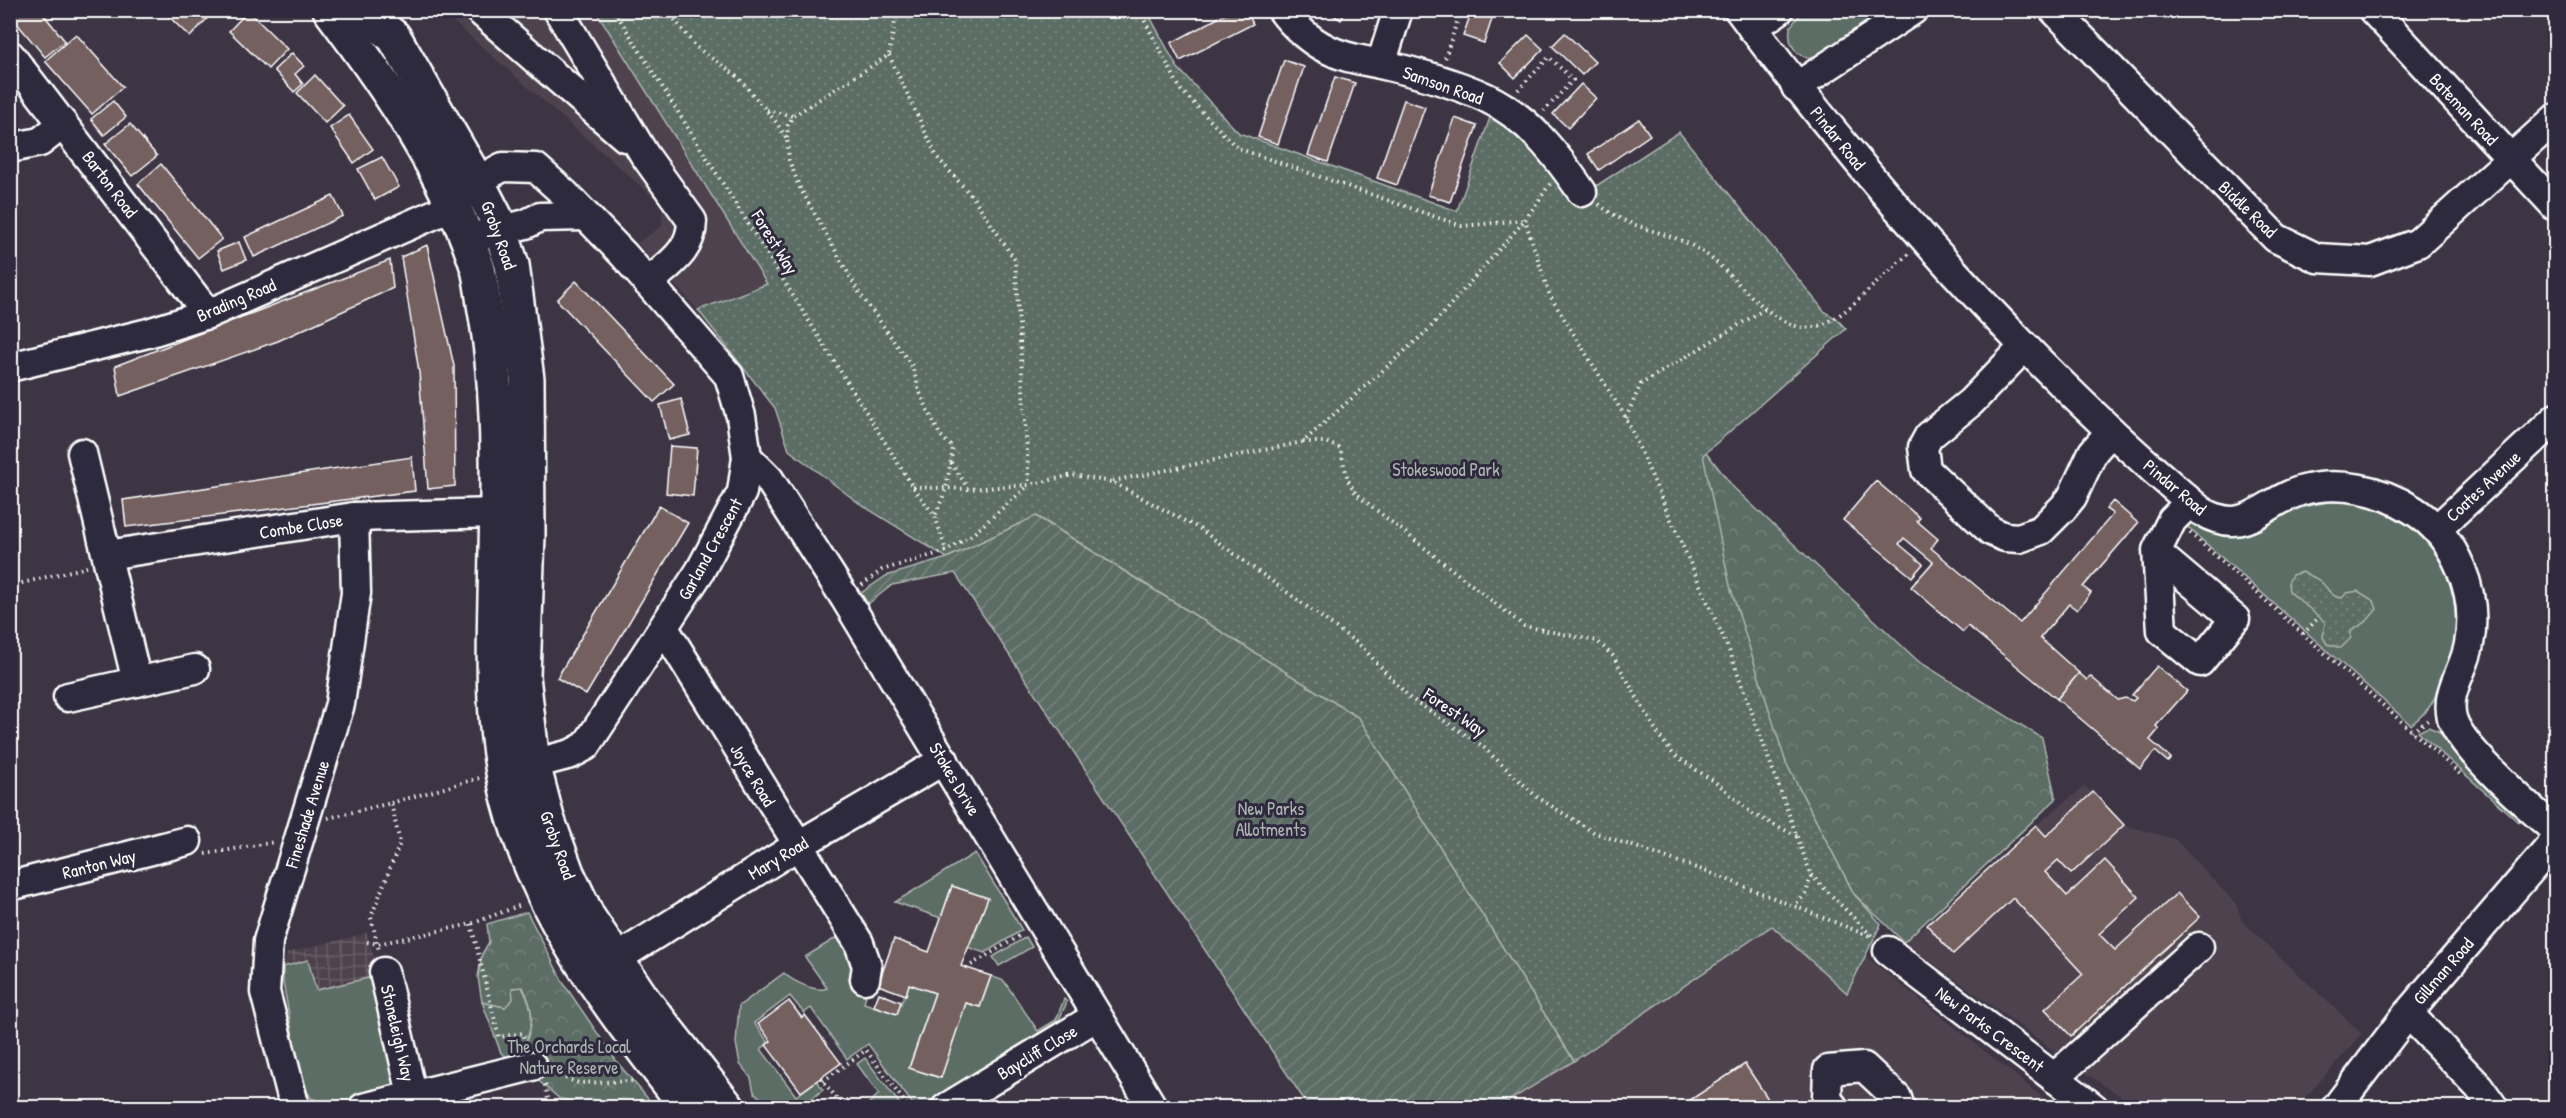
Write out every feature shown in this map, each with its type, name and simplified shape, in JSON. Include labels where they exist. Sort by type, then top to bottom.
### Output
[{"type":"main road","name":"Groby Road","points":[[330,10],[362,53],[441,178],[478,271],[491,345],[507,527],[533,764],[547,818],[567,873],[588,917],[614,960],[728,1107]]},
{"type":"main road","name":"Groby Road","points":[[360,10],[394,37],[477,181],[501,230],[512,265],[527,379],[507,527],[494,706],[503,776],[522,845],[543,896],[572,950],[688,1107]]},
{"type":"street","points":[[479,10],[644,154]]},
{"type":"street","points":[[558,10],[644,154],[692,221],[692,234],[687,246],[648,283]]},
{"type":"street","name":"Samson Road","points":[[1282,10],[1302,32],[1326,49],[1352,59],[1381,64],[1438,80],[1485,97],[1529,127],[1564,165],[1582,192]]},
{"type":"street","points":[[1381,64],[1398,10]]},
{"type":"street","points":[[1746,19],[1779,10]]},
{"type":"street","points":[[1796,87],[1913,10]]},
{"type":"street","name":"Biddle Road","points":[[2054,10],[2101,62],[2276,238],[2317,258],[2370,261],[2418,243],[2556,118]]},
{"type":"street","name":"Bateman Road","points":[[2373,10],[2556,207]]},
{"type":"street","name":"Pindar Road","points":[[1746,19],[1796,87],[1923,241],[2023,348],[2111,431],[2182,510],[2212,518],[2240,521],[2251,518],[2299,491],[2337,486],[2376,492],[2418,514],[2437,529],[2461,568],[2470,607],[2469,644],[2449,704],[2452,720],[2469,745],[2556,831]]},
{"type":"street","name":"Barton Road","points":[[10,56],[208,314]]},
{"type":"street","points":[[10,148],[40,142],[63,124]]},
{"type":"street","name":"Garland Crescent","points":[[453,206],[477,181],[503,167],[536,168],[547,176],[648,283],[729,376],[741,416],[747,457],[742,492],[700,571],[586,746],[572,754],[533,764]]},
{"type":"street","points":[[512,265],[524,239],[540,217],[549,194],[547,176]]},
{"type":"street","name":"Brading Road","points":[[10,367],[148,333],[208,314],[453,206]]},
{"type":"street","points":[[466,239],[526,224],[540,217],[586,216]]},
{"type":"street","points":[[2023,348],[1971,402],[1929,436],[1923,447],[1926,470],[1991,531],[2005,537],[2032,535],[2041,530],[2073,497],[2093,452],[2111,431]]},
{"type":"street","name":"Coates Avenue","points":[[2437,529],[2551,431]]},
{"type":"street","points":[[82,453],[137,682]]},
{"type":"street","name":"Stokes Drive","points":[[747,457],[769,480],[845,598],[944,760],[1040,924],[1153,1107]]},
{"type":"street","points":[[2158,554],[2182,510]]},
{"type":"street","name":"Combe Close","points":[[108,558],[354,518],[507,527]]},
{"type":"street","name":"Fineshade Avenue","points":[[295,1107],[265,992],[268,941],[340,705],[356,593],[354,518]]},
{"type":"street","name":"Joyce Road","points":[[664,628],[865,956],[866,979]]},
{"type":"street","points":[[68,697],[195,669]]},
{"type":"street","name":"Mary Road","points":[[614,960],[797,846],[944,760]]},
{"type":"street","name":"Gillman Road","points":[[2336,1107],[2408,1012],[2556,840]]},
{"type":"street","name":"Ranton Way","points":[[10,886],[187,841]]},
{"type":"street","name":"New Parks Crescent","points":[[1881,945],[2094,1107]]},
{"type":"street","points":[[2054,1078],[2199,947]]},
{"type":"street","name":"Stoneleigh Way","points":[[384,972],[412,1094]]},
{"type":"street","points":[[2408,1012],[2479,1087],[2494,1107]]},
{"type":"street","name":"Baycliff Close","points":[[946,1107],[1097,1016]]},
{"type":"street","name":"Stoneleigh Way","points":[[363,1107],[536,1067]]},
{"type":"street","points":[[1834,1107],[1827,1099],[1828,1070],[1864,1067],[1898,1098],[1900,1107]]},
{"type":"path","name":"Forest Way","points":[[614,10],[913,487],[935,516],[946,551]]},
{"type":"path","points":[[667,10],[696,47],[738,77],[766,109],[787,139]]},
{"type":"path","points":[[897,10],[889,55],[937,157],[975,200],[1015,260],[1029,485]]},
{"type":"path","points":[[1139,10],[1181,90],[1237,148],[1462,226],[1525,220]]},
{"type":"path","points":[[1438,80],[1461,10]]},
{"type":"path","points":[[889,55],[793,116],[788,125],[789,160],[799,186],[858,291],[912,366],[920,393],[940,435],[953,448],[946,489],[935,516]]},
{"type":"path","points":[[1501,107],[1549,57],[1573,80],[1529,127]]},
{"type":"path","points":[[766,109],[793,116]]},
{"type":"path","points":[[1303,442],[1429,329],[1525,220],[1564,165]]},
{"type":"path","points":[[1582,192],[1588,191],[1600,206],[1629,225],[1681,239],[1701,250],[1765,309],[1790,325],[1822,326],[1837,319],[1923,241]]},
{"type":"path","points":[[1525,220],[1550,296],[1626,418],[1731,656],[1811,875],[1881,945]]},
{"type":"path","points":[[1626,418],[1641,384],[1765,309]]},
{"type":"path","points":[[1112,482],[1303,442],[1325,442],[1340,448],[1348,480],[1356,494],[1524,626],[1597,641],[1613,656],[1660,737],[1673,754],[1719,785],[1753,814],[1797,836]]},
{"type":"path","points":[[951,463],[968,489]]},
{"type":"path","name":"Forest Way","points":[[913,487],[968,489],[1029,485],[1072,475],[1112,482],[1200,530],[1361,646],[1410,698],[1481,745],[1537,797],[1596,833],[1708,872],[1794,906],[1881,945]]},
{"type":"path","name":"Forest Way","points":[[845,598],[882,570],[946,551],[973,534],[1029,485]]},
{"type":"path","points":[[2182,510],[2303,634],[2463,778]]},
{"type":"path","points":[[10,586],[108,558]]},
{"type":"path","points":[[2303,634],[2319,617]]},
{"type":"path","points":[[187,841],[192,857],[301,831],[465,780]]},
{"type":"path","points":[[384,972],[371,917],[400,843],[391,803]]},
{"type":"path","points":[[1794,906],[1806,894],[1811,875]]},
{"type":"path","points":[[367,942],[378,944],[471,924],[530,901]]},
{"type":"path","points":[[471,924],[499,1037],[523,1033],[550,1107]]},
{"type":"path","points":[[966,968],[1040,924]]},
{"type":"path","points":[[844,1107],[822,1080],[866,1050],[909,1107]]},
{"type":"path","points":[[536,1067],[579,1083],[647,1081]]},
{"type":"shaded area","points":[[441,11],[596,11],[767,285],[698,310],[637,243],[662,226],[662,205]]},
{"type":"shaded area","points":[[2085,786],[2124,825],[2175,839],[2236,904],[2242,921],[2362,1034],[2297,1107],[2137,1107],[2075,1066],[1904,942],[1927,925],[2036,825]]},
{"type":"shaded area","points":[[1772,926],[1847,992],[1865,956],[2055,1107],[1499,1108],[1574,1061]]},
{"type":"shaded area","points":[[367,933],[379,975],[315,990],[308,960],[283,967],[287,953]]},
{"type":"green space","name":"Stokeswood Park","points":[[596,11],[1147,11],[1177,67],[1239,133],[1457,211],[1491,115],[1518,135],[1573,197],[1593,188],[1679,132],[1825,312],[1837,319],[1846,329],[1703,455],[1730,586],[1786,763],[1854,894],[1881,924],[1847,993],[1772,926],[1574,1061],[1359,718],[1037,516],[947,558],[860,504],[789,450],[775,408],[698,310],[767,284]]},
{"type":"green space","points":[[1803,11],[1896,11],[1819,60],[1800,54],[1792,46],[1790,40],[1790,27]]},
{"type":"green space","points":[[1679,417],[1733,487],[1918,661],[2042,738],[2056,799],[1904,942],[1854,894],[1786,763],[1745,646]]},
{"type":"green space","points":[[2343,501],[2370,505],[2396,515],[2417,531],[2434,550],[2446,573],[2454,599],[2456,625],[2453,651],[2432,703],[2425,713],[2411,725],[2184,524],[2191,522],[2218,534],[2240,534],[2301,508]]},
{"type":"green space","name":"New Parks Allotments","points":[[1036,516],[1359,718],[1574,1061],[1499,1107],[1309,1107],[955,573],[892,585],[868,604],[861,593],[886,576],[947,558]]},
{"type":"green space","points":[[2302,572],[2318,580],[2338,597],[2342,598],[2347,593],[2358,591],[2374,601],[2377,609],[2366,622],[2351,631],[2351,638],[2341,648],[2327,644],[2323,637],[2325,622],[2289,591],[2288,583],[2292,575]]},
{"type":"green space","points":[[2428,727],[2438,731],[2521,818],[2518,822],[2418,732]]},
{"type":"green space","points":[[975,853],[1022,930],[985,953],[967,947],[971,936],[974,937],[987,898],[952,886],[941,918],[895,902]]},
{"type":"green space","name":"The Orchards Local Nature Reserve","points":[[527,912],[564,984],[617,1062],[655,1107],[589,1107],[586,1103],[561,1100],[540,1082],[523,1051],[532,1019],[530,1005],[523,987],[512,988],[513,999],[505,1007],[482,1002],[478,977],[482,954],[489,942],[487,924]]},
{"type":"green space","points":[[844,933],[852,964],[849,980],[868,987],[864,1003],[897,1014],[909,984],[935,993],[909,1067],[940,1078],[966,1003],[980,1007],[991,976],[1004,981],[1038,1031],[1056,1020],[1064,999],[1067,1002],[1058,1022],[922,1108],[915,1107],[868,1044],[847,1059],[811,1008],[804,1013],[790,996],[754,1023],[769,1043],[761,1049],[796,1096],[817,1081],[823,1090],[800,1107],[770,1107],[754,1092],[751,1078],[740,1064],[736,1043],[739,1006],[784,973],[804,985],[817,989],[827,988],[805,957]]},
{"type":"green space","points":[[1026,937],[1032,947],[999,966],[993,957]]},
{"type":"green space","points":[[308,960],[316,990],[377,976],[400,1088],[328,1105],[311,1098],[301,1081],[283,982],[283,967]]},
{"type":"green space","points":[[522,987],[532,1019],[523,1051],[527,1059],[509,1059],[501,1053],[482,1002],[505,1007],[511,988]]},
{"type":"green space","points":[[865,1058],[902,1107],[865,1107],[879,1094],[857,1064]]},
{"type":"building","points":[[10,10],[40,10],[65,41],[45,57],[10,15]]},
{"type":"building","points":[[162,10],[212,10],[213,12],[190,37]]},
{"type":"building","points":[[1233,10],[1246,10],[1253,24],[1180,61],[1171,43]]},
{"type":"building","points":[[1325,10],[1347,10],[1341,20]]},
{"type":"building","points":[[1472,10],[1495,10],[1484,43],[1463,36]]},
{"type":"building","points":[[248,11],[287,49],[268,69],[229,31]]},
{"type":"building","points":[[1565,33],[1595,62],[1582,75],[1552,46]]},
{"type":"building","points":[[76,34],[123,87],[92,114],[45,61]]},
{"type":"building","points":[[1528,35],[1543,49],[1515,78],[1500,63]]},
{"type":"building","points":[[292,53],[304,66],[295,74],[303,84],[294,92],[274,70]]},
{"type":"building","points":[[1284,60],[1304,67],[1278,144],[1258,137]]},
{"type":"building","points":[[315,75],[343,106],[325,123],[297,93]]},
{"type":"building","points":[[1335,77],[1355,83],[1328,162],[1308,155]]},
{"type":"building","points":[[1581,84],[1596,98],[1568,128],[1553,114]]},
{"type":"building","points":[[1404,100],[1425,107],[1397,185],[1377,178]]},
{"type":"building","points":[[113,101],[126,117],[104,135],[91,119]]},
{"type":"building","points":[[349,115],[373,149],[354,163],[330,128]]},
{"type":"building","points":[[1455,118],[1477,126],[1450,202],[1428,195]]},
{"type":"building","points":[[1639,119],[1650,135],[1599,170],[1588,154]]},
{"type":"building","points":[[130,124],[157,156],[132,176],[105,144]]},
{"type":"building","points":[[382,157],[399,187],[375,200],[358,169]]},
{"type":"building","points":[[161,164],[222,239],[198,258],[138,184]]},
{"type":"building","points":[[333,196],[343,216],[254,257],[245,237]]},
{"type":"building","points":[[239,242],[246,260],[224,269],[217,251]]},
{"type":"building","points":[[427,245],[454,366],[455,486],[428,489],[419,372],[401,257]]},
{"type":"building","points":[[390,260],[393,288],[278,341],[120,396],[115,366]]},
{"type":"building","points":[[576,281],[674,384],[654,402],[557,300]]},
{"type":"building","points":[[681,399],[690,435],[669,440],[660,405]]},
{"type":"building","points":[[670,446],[697,448],[693,496],[666,493]]},
{"type":"building","points":[[412,457],[415,491],[126,527],[123,500]]},
{"type":"building","points":[[1876,481],[1920,518],[1917,521],[1938,539],[1931,548],[2020,623],[2113,514],[2106,509],[2113,501],[2138,523],[2083,587],[2091,593],[2077,610],[2069,604],[2040,638],[2079,673],[2057,699],[1968,626],[1963,632],[1911,587],[1933,562],[1904,538],[1899,544],[1923,564],[1912,577],[1843,520]]},
{"type":"building","points":[[659,506],[688,523],[586,695],[557,678]]},
{"type":"building","points":[[2157,666],[2187,691],[2156,726],[2159,729],[2150,740],[2171,758],[2168,762],[2155,751],[2140,769],[2057,699],[2079,673],[2087,680],[2090,676],[2118,700],[2125,698],[2133,701],[2136,698],[2132,695]]},
{"type":"building","points":[[2093,792],[2124,825],[2071,874],[2058,860],[2045,872],[2067,896],[2105,860],[2139,897],[2099,934],[2115,950],[2177,893],[2200,917],[2071,1036],[2045,1009],[2083,974],[2013,898],[1953,954],[1927,925],[2036,825],[2046,836]]},
{"type":"building","points":[[952,886],[988,898],[961,966],[991,976],[980,1007],[966,1003],[941,1078],[909,1068],[935,993],[909,984],[906,995],[878,985],[894,939],[929,952]]},
{"type":"building","points":[[879,993],[901,1002],[897,1014],[874,1006]]},
{"type":"building","points":[[789,1001],[802,1018],[805,1015],[841,1063],[801,1092],[766,1045],[771,1041],[758,1024]]},
{"type":"building","points":[[1745,1064],[1774,1108],[1678,1108]]}]
